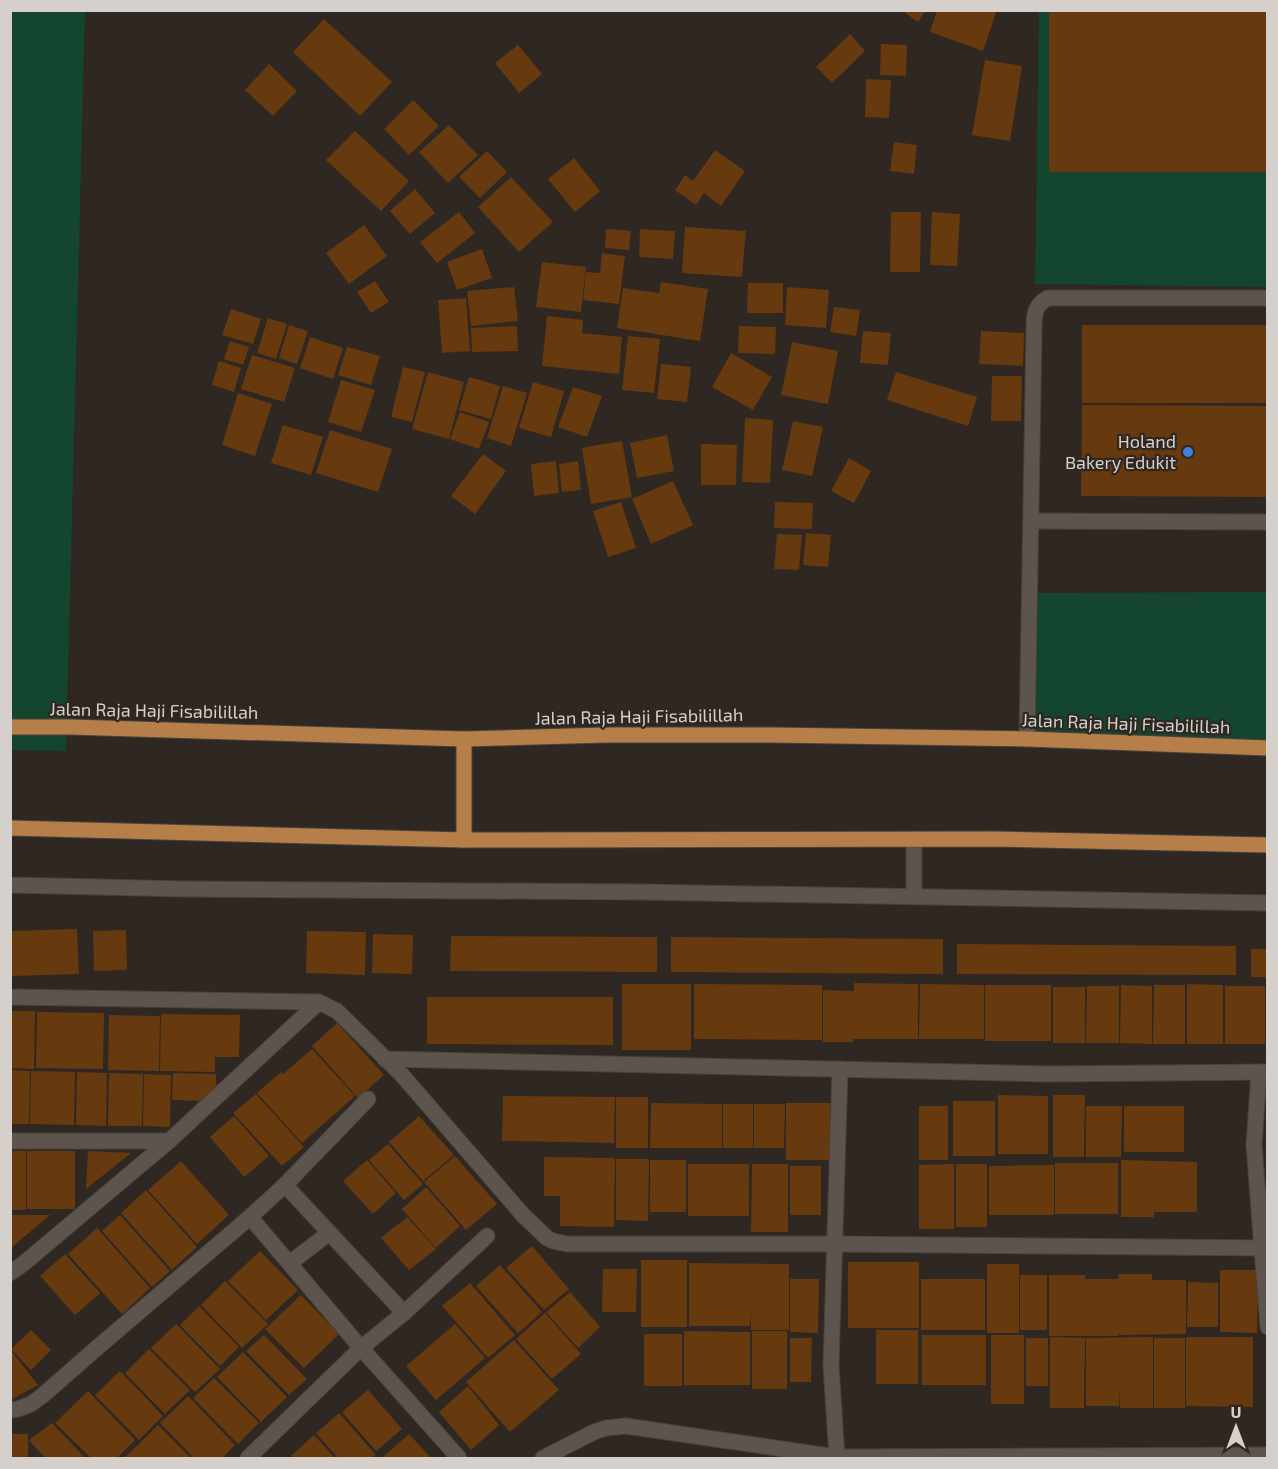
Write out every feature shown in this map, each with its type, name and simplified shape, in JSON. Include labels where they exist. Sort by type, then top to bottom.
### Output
[{"type":"main road","name":"Jalan Raja Haji Fisabilillah","points":[[10,728],[94,728],[464,739],[606,735],[772,735],[1027,739],[1268,748]]},
{"type":"main road","points":[[464,739],[464,840]]},
{"type":"main road","points":[[10,828],[464,840],[996,839],[1268,845]]},
{"type":"street","points":[[1027,739],[1036,309],[1042,301],[1048,298],[1268,298]]},
{"type":"street","points":[[1031,521],[1268,522]]},
{"type":"street","points":[[914,839],[914,897]]},
{"type":"street","points":[[10,885],[1268,903]]},
{"type":"street","points":[[10,997],[319,1002],[337,1011],[402,1075],[523,1215],[553,1241],[567,1244],[1265,1248]]},
{"type":"street","points":[[10,1273],[169,1141],[319,1002]]},
{"type":"street","points":[[385,1059],[1047,1074],[1263,1072],[1254,1145],[1265,1248],[1268,1327]]},
{"type":"street","points":[[837,1458],[831,1365],[840,1069]]},
{"type":"street","points":[[10,1410],[31,1404],[42,1396],[250,1216],[285,1185],[368,1100]]},
{"type":"street","points":[[10,1141],[169,1141]]},
{"type":"street","points":[[285,1185],[404,1313]]},
{"type":"street","points":[[250,1216],[361,1348],[459,1458]]},
{"type":"street","points":[[290,1263],[329,1233]]},
{"type":"street","points":[[248,1458],[361,1348],[404,1313],[487,1236]]},
{"type":"street","points":[[543,1458],[594,1432],[626,1426],[837,1458],[1268,1455]]},
{"type":"green space","points":[[11,11],[85,11],[66,751],[11,750]]},
{"type":"green space","points":[[1039,11],[1267,11],[1267,287],[1035,284]]},
{"type":"green space","points":[[1267,592],[1267,756],[1027,739],[1030,593]]},
{"type":"building","points":[[901,10],[926,10],[918,22]]},
{"type":"building","points":[[937,10],[997,10],[983,51],[930,32]]},
{"type":"building","points":[[1049,10],[1268,10],[1268,172],[1049,172]]},
{"type":"building","points":[[324,19],[392,82],[360,116],[293,52]]},
{"type":"building","points":[[850,34],[865,51],[832,83],[816,67]]},
{"type":"building","points":[[881,44],[907,45],[906,76],[880,75]]},
{"type":"building","points":[[518,45],[542,74],[519,93],[495,63]]},
{"type":"building","points":[[985,60],[1022,66],[1010,141],[972,135]]},
{"type":"building","points":[[269,64],[297,91],[273,116],[245,90]]},
{"type":"building","points":[[866,79],[891,80],[889,118],[865,117]]},
{"type":"building","points":[[413,100],[439,126],[409,155],[384,129]]},
{"type":"building","points":[[449,125],[478,155],[448,183],[419,152]]},
{"type":"building","points":[[355,131],[409,181],[381,211],[326,160]]},
{"type":"building","points":[[894,142],[917,145],[914,174],[890,171]]},
{"type":"building","points":[[715,150],[745,171],[721,206],[704,193],[696,205],[675,190],[685,175],[693,181]]},
{"type":"building","points":[[487,151],[507,172],[480,198],[459,177]]},
{"type":"building","points":[[574,158],[600,191],[575,212],[548,179]]},
{"type":"building","points":[[511,177],[553,222],[519,252],[478,207]]},
{"type":"building","points":[[415,189],[435,213],[410,234],[390,211]]},
{"type":"building","points":[[459,212],[475,233],[437,263],[420,242]]},
{"type":"building","points":[[891,212],[921,212],[920,272],[890,272]]},
{"type":"building","points":[[932,212],[960,214],[957,266],[930,265]]},
{"type":"building","points":[[364,225],[387,256],[349,284],[326,253]]},
{"type":"building","points":[[685,227],[746,231],[742,277],[682,273]]},
{"type":"building","points":[[606,229],[631,231],[629,250],[605,248]]},
{"type":"building","points":[[640,229],[675,231],[673,259],[639,257]]},
{"type":"building","points":[[482,249],[492,278],[457,290],[447,262]]},
{"type":"building","points":[[602,253],[625,256],[619,304],[583,300],[586,272],[600,273]]},
{"type":"building","points":[[542,262],[586,267],[581,312],[536,307]]},
{"type":"building","points":[[375,281],[389,302],[371,313],[357,292]]},
{"type":"building","points":[[661,282],[708,289],[700,341],[617,328],[623,288],[659,293]]},
{"type":"building","points":[[748,283],[783,283],[783,313],[747,313]]},
{"type":"building","points":[[514,287],[518,321],[471,326],[467,291]]},
{"type":"building","points":[[787,287],[829,290],[826,328],[785,325]]},
{"type":"building","points":[[466,298],[470,351],[442,353],[438,300]]},
{"type":"building","points":[[834,307],[860,310],[856,336],[830,332]]},
{"type":"building","points":[[231,309],[261,319],[253,344],[222,335]]},
{"type":"building","points":[[547,316],[583,320],[582,333],[622,337],[619,374],[542,366]]},
{"type":"building","points":[[268,318],[287,324],[276,359],[257,353]]},
{"type":"building","points":[[289,325],[308,331],[297,364],[279,358]]},
{"type":"building","points":[[1082,325],[1268,325],[1268,403],[1082,403]]},
{"type":"building","points":[[517,326],[518,351],[472,352],[471,328]]},
{"type":"building","points":[[739,326],[776,327],[775,354],[738,353]]},
{"type":"building","points":[[863,331],[891,333],[888,365],[860,363]]},
{"type":"building","points":[[981,331],[1024,333],[1023,366],[979,364]]},
{"type":"building","points":[[628,336],[660,339],[654,393],[622,390]]},
{"type":"building","points":[[310,337],[343,348],[333,379],[300,368]]},
{"type":"building","points":[[230,341],[249,347],[243,365],[224,359]]},
{"type":"building","points":[[792,342],[838,351],[828,404],[781,395]]},
{"type":"building","points":[[347,347],[380,356],[371,385],[338,375]]},
{"type":"building","points":[[731,353],[772,377],[753,410],[712,387]]},
{"type":"building","points":[[252,355],[295,368],[284,402],[241,389]]},
{"type":"building","points":[[219,361],[241,368],[234,392],[212,385]]},
{"type":"building","points":[[661,364],[691,367],[687,402],[657,399]]},
{"type":"building","points":[[403,367],[425,372],[412,422],[391,417]]},
{"type":"building","points":[[428,372],[464,382],[449,439],[412,429]]},
{"type":"building","points":[[896,372],[977,397],[968,426],[887,400]]},
{"type":"building","points":[[992,376],[1022,376],[1021,421],[991,421]]},
{"type":"building","points":[[469,377],[500,386],[491,419],[459,410]]},
{"type":"building","points":[[341,380],[375,390],[361,432],[328,422]]},
{"type":"building","points":[[533,382],[564,391],[551,437],[519,428]]},
{"type":"building","points":[[503,386],[527,393],[511,446],[487,438]]},
{"type":"building","points":[[573,387],[602,396],[587,437],[558,427]]},
{"type":"building","points":[[238,393],[272,404],[255,456],[222,445]]},
{"type":"building","points":[[1082,405],[1268,406],[1268,497],[1081,496]]},
{"type":"building","points":[[460,412],[489,422],[479,449],[450,439]]},
{"type":"building","points":[[745,418],[773,420],[770,483],[742,482]]},
{"type":"building","points":[[793,421],[823,427],[812,476],[782,470]]},
{"type":"building","points":[[283,425],[323,437],[311,475],[271,463]]},
{"type":"building","points":[[330,430],[392,449],[378,492],[316,473]]},
{"type":"building","points":[[667,435],[674,471],[637,478],[630,443]]},
{"type":"building","points":[[622,441],[632,497],[591,504],[582,448]]},
{"type":"building","points":[[701,444],[737,445],[736,485],[701,485]]},
{"type":"building","points":[[483,454],[506,471],[475,514],[451,496]]},
{"type":"building","points":[[849,458],[871,471],[854,503],[831,491]]},
{"type":"building","points":[[556,461],[559,493],[534,496],[531,464]]},
{"type":"building","points":[[578,461],[581,490],[562,492],[559,464]]},
{"type":"building","points":[[673,481],[693,525],[651,544],[632,499]]},
{"type":"building","points":[[621,502],[636,548],[608,557],[593,511]]},
{"type":"building","points":[[775,502],[813,503],[812,529],[774,528]]},
{"type":"building","points":[[806,533],[831,535],[828,567],[803,565]]},
{"type":"building","points":[[777,534],[802,535],[799,570],[774,569]]},
{"type":"building","points":[[77,929],[79,974],[10,976],[10,931]]},
{"type":"building","points":[[126,930],[127,970],[94,971],[93,931]]},
{"type":"building","points":[[307,931],[366,932],[365,975],[306,973]]},
{"type":"building","points":[[373,934],[413,935],[412,974],[372,973]]},
{"type":"building","points":[[451,936],[657,937],[657,972],[450,971]]},
{"type":"building","points":[[671,937],[943,939],[943,974],[671,972]]},
{"type":"building","points":[[957,944],[1236,946],[1236,975],[957,974]]},
{"type":"building","points":[[1251,949],[1268,949],[1268,977],[1251,977]]},
{"type":"building","points":[[854,983],[918,984],[918,1039],[853,1039],[853,1042],[823,1042],[823,990],[854,991]]},
{"type":"building","points":[[622,984],[691,984],[691,1050],[622,1050]]},
{"type":"building","points":[[694,984],[822,985],[822,1040],[694,1039]]},
{"type":"building","points":[[920,984],[984,985],[984,1039],[919,1039]]},
{"type":"building","points":[[1187,984],[1223,985],[1223,1044],[1187,1044]]},
{"type":"building","points":[[985,985],[1051,985],[1051,1041],[985,1041]]},
{"type":"building","points":[[1121,985],[1152,986],[1152,1044],[1120,1043]]},
{"type":"building","points":[[1154,985],[1185,985],[1185,1044],[1153,1044]]},
{"type":"building","points":[[1087,986],[1119,986],[1119,1043],[1086,1043]]},
{"type":"building","points":[[1225,986],[1265,986],[1265,1044],[1225,1044]]},
{"type":"building","points":[[1053,987],[1085,987],[1085,1043],[1053,1043]]},
{"type":"building","points":[[427,997],[613,997],[613,1045],[427,1044]]},
{"type":"building","points":[[10,1011],[35,1011],[34,1069],[10,1068]]},
{"type":"building","points":[[37,1012],[104,1013],[103,1069],[36,1068]]},
{"type":"building","points":[[161,1014],[240,1015],[239,1057],[215,1057],[215,1072],[160,1071]]},
{"type":"building","points":[[109,1015],[160,1016],[159,1071],[108,1070]]},
{"type":"building","points":[[337,1023],[384,1075],[358,1098],[312,1046]]},
{"type":"building","points":[[312,1049],[355,1096],[302,1143],[257,1093]]},
{"type":"building","points":[[10,1070],[30,1071],[29,1124],[10,1124]]},
{"type":"building","points":[[31,1071],[75,1072],[74,1125],[30,1124]]},
{"type":"building","points":[[77,1072],[107,1073],[106,1126],[76,1125]]},
{"type":"building","points":[[109,1073],[143,1074],[142,1126],[108,1126]]},
{"type":"building","points":[[173,1073],[216,1074],[216,1087],[202,1101],[172,1100]]},
{"type":"building","points":[[144,1074],[171,1075],[170,1127],[143,1126]]},
{"type":"building","points":[[256,1094],[304,1147],[282,1166],[233,1113]]},
{"type":"building","points":[[998,1095],[1048,1096],[1048,1154],[998,1154]]},
{"type":"building","points":[[1053,1095],[1085,1095],[1084,1157],[1053,1157]]},
{"type":"building","points":[[503,1096],[615,1097],[614,1143],[502,1141]]},
{"type":"building","points":[[616,1097],[648,1097],[648,1148],[616,1148]]},
{"type":"building","points":[[953,1101],[995,1101],[995,1156],[953,1156]]},
{"type":"building","points":[[651,1103],[722,1104],[722,1148],[650,1148]]},
{"type":"building","points":[[786,1103],[830,1103],[830,1160],[786,1160]]},
{"type":"building","points":[[723,1104],[753,1104],[753,1148],[723,1148]]},
{"type":"building","points":[[754,1104],[785,1104],[784,1148],[754,1148]]},
{"type":"building","points":[[919,1106],[948,1106],[948,1160],[919,1160]]},
{"type":"building","points":[[1086,1106],[1122,1106],[1121,1157],[1086,1157]]},
{"type":"building","points":[[1124,1106],[1184,1106],[1184,1152],[1124,1152]]},
{"type":"building","points":[[234,1116],[269,1156],[244,1177],[210,1137]]},
{"type":"building","points":[[419,1116],[454,1155],[423,1181],[389,1142]]},
{"type":"building","points":[[388,1144],[423,1184],[404,1200],[369,1160]]},
{"type":"building","points":[[10,1151],[26,1151],[26,1210],[10,1210]]},
{"type":"building","points":[[27,1151],[75,1151],[75,1209],[27,1209]]},
{"type":"building","points":[[88,1151],[131,1153],[86,1189]]},
{"type":"building","points":[[455,1156],[497,1204],[466,1230],[424,1182]]},
{"type":"building","points":[[544,1157],[615,1158],[614,1227],[560,1226],[560,1196],[544,1196]]},
{"type":"building","points":[[616,1159],[649,1159],[648,1221],[616,1220]]},
{"type":"building","points":[[367,1160],[396,1193],[373,1214],[343,1181]]},
{"type":"building","points":[[650,1160],[686,1160],[686,1212],[650,1212]]},
{"type":"building","points":[[1121,1160],[1197,1162],[1197,1212],[1154,1212],[1154,1217],[1121,1217]]},
{"type":"building","points":[[181,1161],[229,1215],[197,1244],[148,1190]]},
{"type":"building","points":[[1055,1163],[1118,1163],[1118,1214],[1055,1214]]},
{"type":"building","points":[[688,1164],[749,1164],[749,1216],[688,1216]]},
{"type":"building","points":[[752,1164],[788,1164],[788,1232],[751,1232]]},
{"type":"building","points":[[954,1164],[954,1229],[919,1229],[919,1165]]},
{"type":"building","points":[[956,1164],[987,1164],[987,1227],[956,1227]]},
{"type":"building","points":[[1054,1165],[1054,1215],[989,1215],[989,1166]]},
{"type":"building","points":[[790,1166],[821,1166],[821,1215],[790,1215]]},
{"type":"building","points":[[426,1187],[460,1226],[436,1248],[402,1209]]},
{"type":"building","points":[[146,1190],[197,1247],[172,1270],[121,1213]]},
{"type":"building","points":[[10,1215],[50,1215],[10,1249]]},
{"type":"building","points":[[120,1215],[170,1271],[152,1287],[102,1231]]},
{"type":"building","points":[[407,1217],[436,1249],[409,1270],[381,1238]]},
{"type":"building","points":[[97,1228],[150,1288],[122,1314],[68,1254]]},
{"type":"building","points":[[532,1246],[569,1289],[544,1310],[506,1268]]},
{"type":"building","points":[[260,1251],[298,1290],[266,1320],[228,1281]]},
{"type":"building","points":[[65,1254],[100,1293],[75,1315],[40,1276]]},
{"type":"building","points":[[641,1260],[687,1260],[687,1327],[641,1327]]},
{"type":"building","points":[[848,1262],[919,1262],[919,1328],[848,1328]]},
{"type":"building","points":[[689,1263],[789,1264],[789,1330],[751,1330],[751,1308],[750,1326],[689,1326]]},
{"type":"building","points":[[987,1264],[1019,1264],[1019,1333],[987,1333]]},
{"type":"building","points":[[500,1265],[542,1312],[518,1333],[476,1286]]},
{"type":"building","points":[[603,1269],[637,1269],[636,1312],[602,1312]]},
{"type":"building","points":[[1220,1270],[1258,1270],[1257,1333],[1220,1332]]},
{"type":"building","points":[[1119,1274],[1152,1274],[1152,1280],[1186,1280],[1186,1334],[1049,1336],[1049,1275],[1085,1275],[1085,1279],[1118,1279]]},
{"type":"building","points":[[1020,1275],[1047,1275],[1047,1330],[1020,1330]]},
{"type":"building","points":[[790,1279],[819,1279],[818,1333],[790,1332]]},
{"type":"building","points":[[921,1279],[985,1279],[985,1330],[921,1330]]},
{"type":"building","points":[[225,1281],[268,1324],[242,1348],[201,1305]]},
{"type":"building","points":[[1188,1282],[1218,1283],[1218,1327],[1187,1327]]},
{"type":"building","points":[[470,1283],[515,1335],[488,1358],[442,1306]]},
{"type":"building","points":[[570,1292],[600,1327],[578,1348],[546,1312]]},
{"type":"building","points":[[301,1295],[339,1334],[304,1368],[265,1329]]},
{"type":"building","points":[[199,1306],[239,1347],[220,1366],[180,1325]]},
{"type":"building","points":[[545,1313],[581,1354],[552,1379],[516,1339]]},
{"type":"building","points":[[176,1324],[220,1369],[195,1392],[151,1348]]},
{"type":"building","points":[[455,1324],[485,1358],[436,1400],[406,1366]]},
{"type":"building","points":[[31,1330],[51,1350],[31,1370],[11,1349]]},
{"type":"building","points":[[876,1330],[918,1330],[918,1384],[876,1384]]},
{"type":"building","points":[[684,1331],[750,1332],[750,1385],[684,1385]]},
{"type":"building","points":[[752,1331],[787,1331],[787,1389],[752,1389]]},
{"type":"building","points":[[644,1334],[682,1334],[682,1386],[644,1386]]},
{"type":"building","points":[[264,1335],[307,1379],[289,1395],[246,1351]]},
{"type":"building","points":[[922,1335],[986,1335],[986,1385],[922,1385]]},
{"type":"building","points":[[991,1335],[1024,1335],[1024,1404],[991,1404]]},
{"type":"building","points":[[1050,1337],[1085,1338],[1084,1408],[1050,1408]]},
{"type":"building","points":[[1153,1337],[1153,1408],[1120,1408],[1120,1387],[1119,1406],[1086,1406],[1086,1338]]},
{"type":"building","points":[[1186,1337],[1253,1337],[1253,1407],[1186,1406]]},
{"type":"building","points":[[790,1338],[812,1338],[811,1382],[790,1382]]},
{"type":"building","points":[[1026,1338],[1048,1338],[1048,1386],[1026,1386]]},
{"type":"building","points":[[1154,1338],[1185,1338],[1185,1408],[1154,1408]]},
{"type":"building","points":[[514,1340],[559,1390],[510,1432],[466,1382]]},
{"type":"building","points":[[10,1349],[38,1385],[12,1399],[10,1399]]},
{"type":"building","points":[[149,1349],[190,1390],[165,1414],[125,1373]]},
{"type":"building","points":[[243,1352],[287,1397],[261,1422],[217,1377]]},
{"type":"building","points":[[120,1371],[163,1416],[139,1440],[95,1395]]},
{"type":"building","points":[[214,1378],[259,1423],[238,1444],[193,1398]]},
{"type":"building","points":[[468,1386],[499,1425],[471,1450],[439,1412]]},
{"type":"building","points":[[368,1390],[402,1429],[376,1451],[342,1412]]},
{"type":"building","points":[[88,1391],[135,1440],[117,1458],[91,1458],[55,1423]]},
{"type":"building","points":[[188,1396],[235,1445],[222,1458],[194,1458],[160,1423]]},
{"type":"building","points":[[339,1413],[376,1455],[371,1458],[338,1458],[316,1433]]},
{"type":"building","points":[[52,1423],[85,1458],[45,1458],[29,1440]]},
{"type":"building","points":[[158,1425],[191,1458],[124,1458],[137,1446]]},
{"type":"building","points":[[10,1434],[28,1434],[28,1458],[10,1458]]},
{"type":"building","points":[[409,1434],[431,1458],[383,1457]]},
{"type":"building","points":[[314,1435],[335,1458],[294,1458],[291,1456]]},
{"type":"place","name":"Holand Bakery Edukit","points":[[1188,452]]}]
